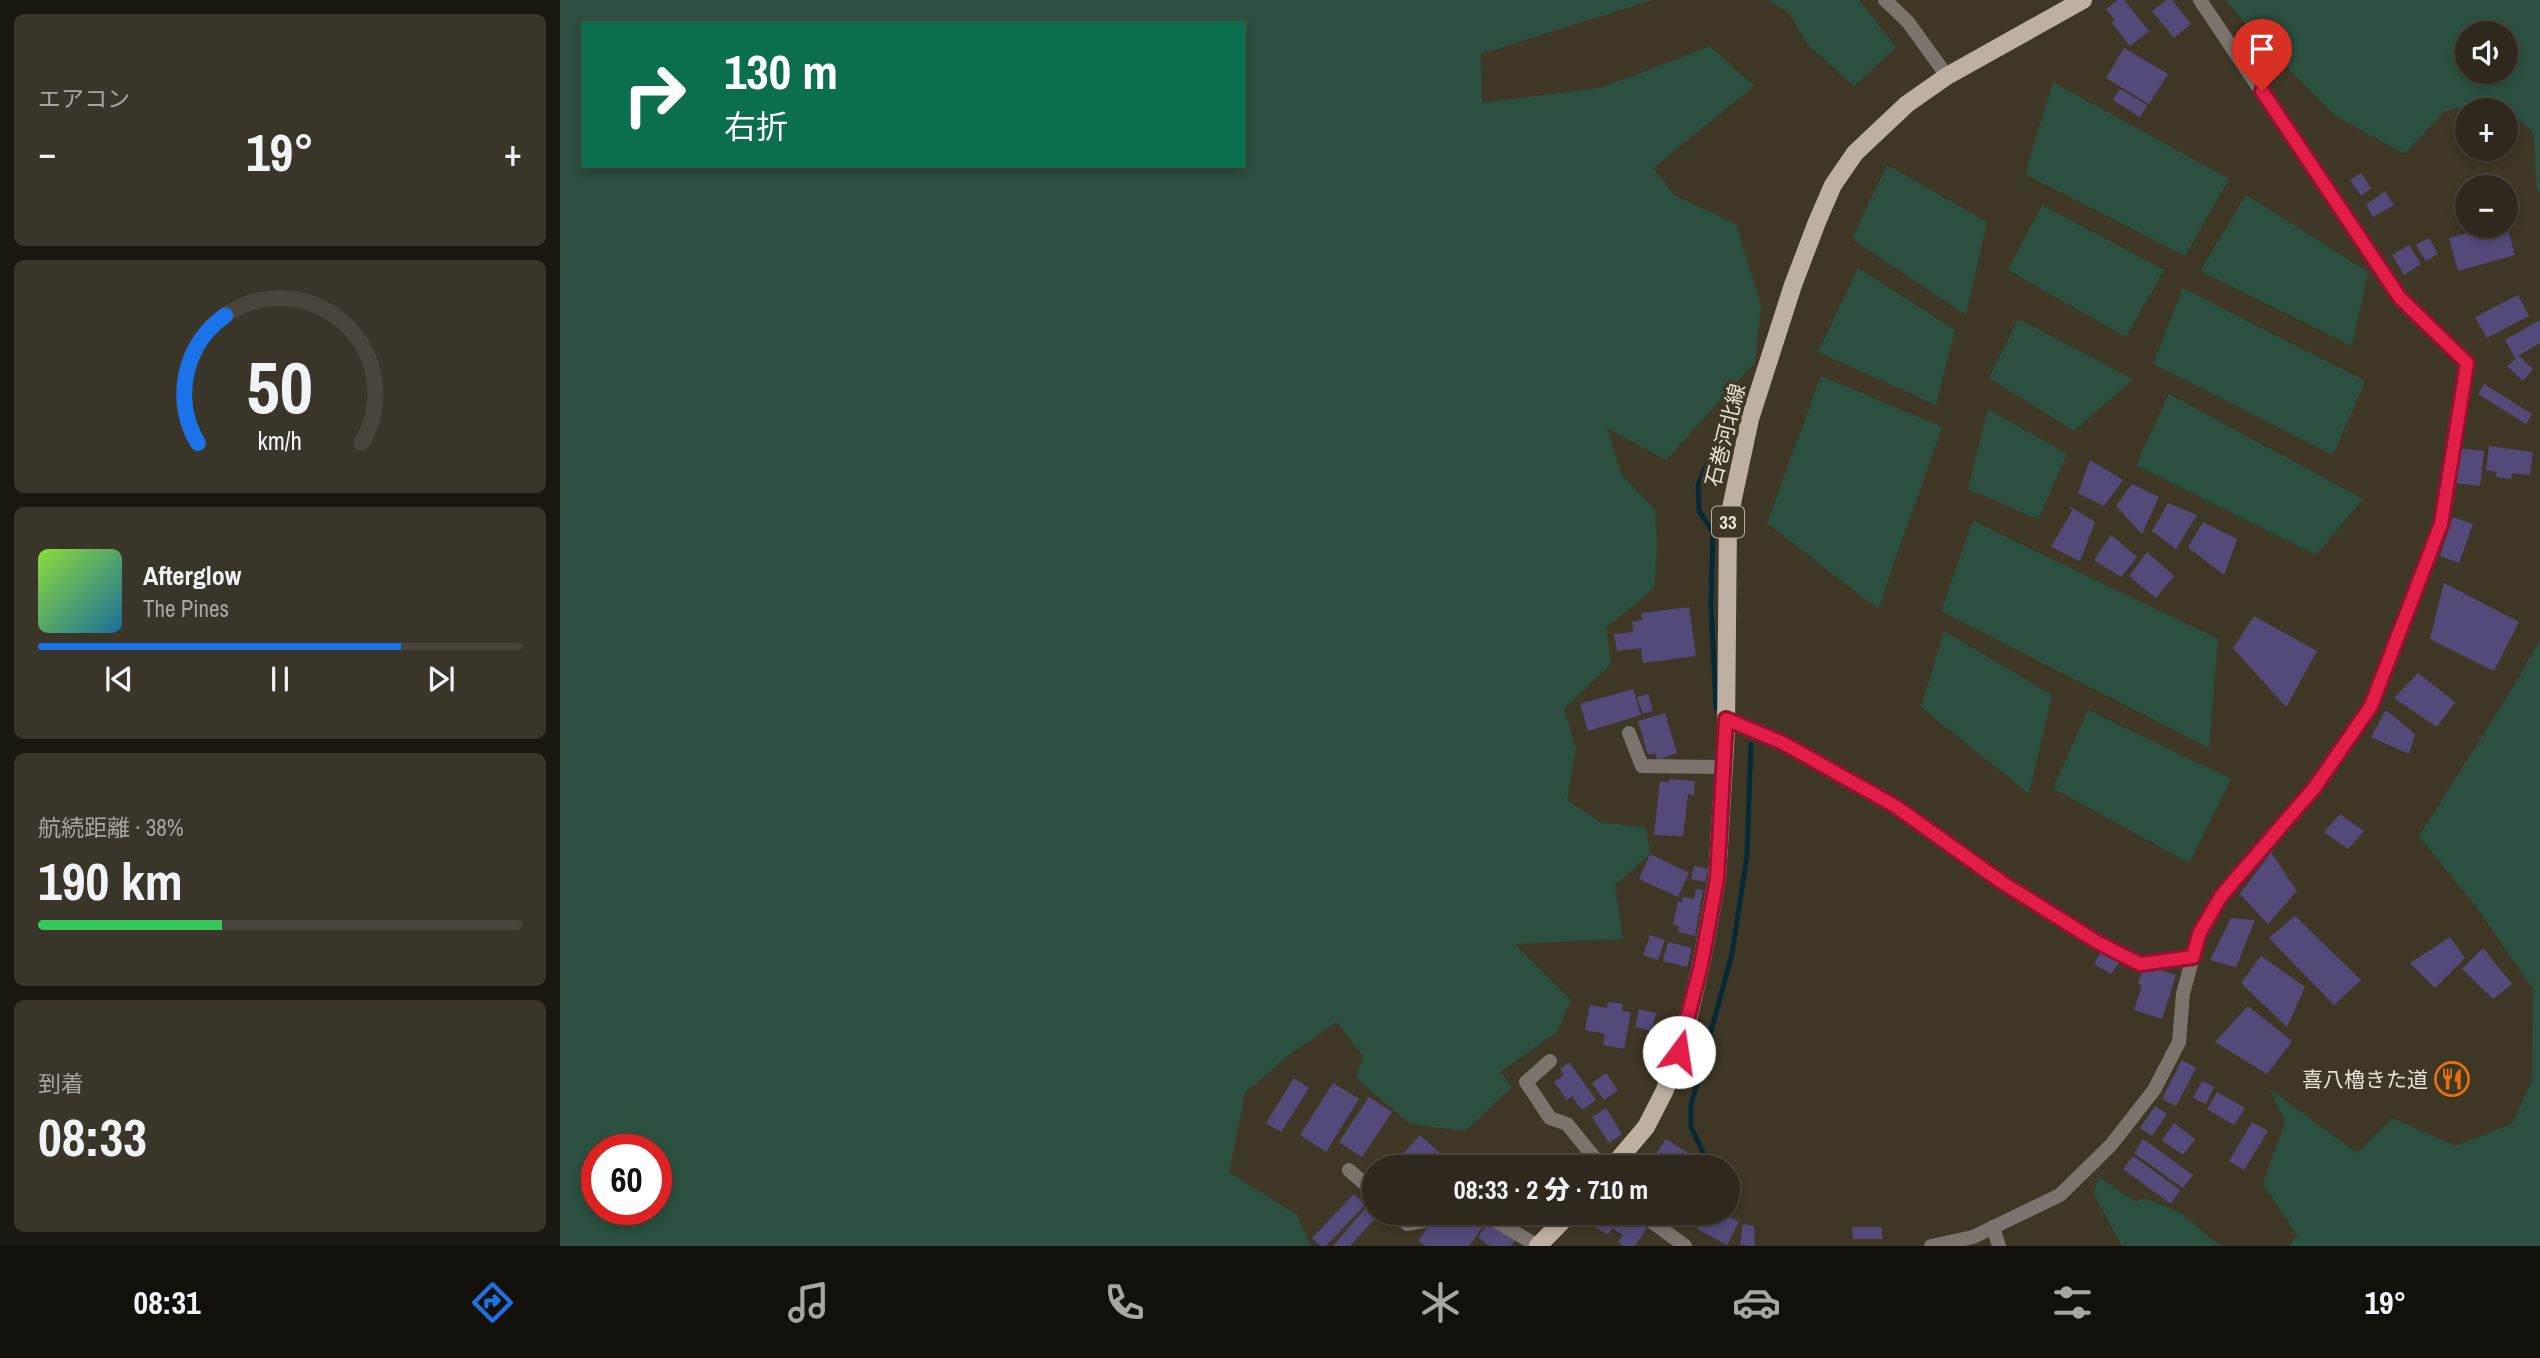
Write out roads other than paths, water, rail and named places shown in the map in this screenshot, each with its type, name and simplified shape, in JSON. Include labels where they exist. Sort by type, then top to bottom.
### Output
[{"type":"main road","name":"石巻河北線","points":[[1622,1155],[1646,1127],[1664,1093],[1679,1052],[1701,965],[1717,879],[1724,768],[1728,522],[1750,419],[1793,285],[1833,185],[1855,153],[1907,104],[1947,76],[2083,0]]},
{"type":"main road","points":[[1538,1246],[1558,1225]]},
{"type":"street","points":[[1885,0],[1908,22],[1947,76]]},
{"type":"street","points":[[1931,1246],[1973,1237],[2060,1195],[2111,1145],[2154,1090],[2179,1042],[2183,994],[2199,934],[2221,896],[2315,787],[2371,706],[2441,524],[2467,363],[2400,298],[2200,0]]},
{"type":"street","points":[[1726,719],[1783,743],[1895,806],[2003,883],[2097,942],[2140,964],[2193,957]]},
{"type":"street","points":[[1629,733],[1642,765],[1724,768]]},
{"type":"street","points":[[1549,1061],[1526,1082],[1550,1118],[1567,1124],[1592,1155]]},
{"type":"street","points":[[1349,1170],[1362,1181]]},
{"type":"street","points":[[1502,1225],[1538,1246]]},
{"type":"street","points":[[1656,1225],[1685,1246]]},
{"type":"street","points":[[1993,1227],[1999,1246]]},
{"type":"waterway","points":[[1716,708],[1711,604],[1713,532],[1699,511],[1698,485],[1718,441]]},
{"type":"waterway","points":[[1704,1155],[1691,1127],[1691,1105],[1732,954],[1747,855],[1751,744]]},
{"type":"place","name":"喜八櫓きた道","points":[[2452,1079]]}]
